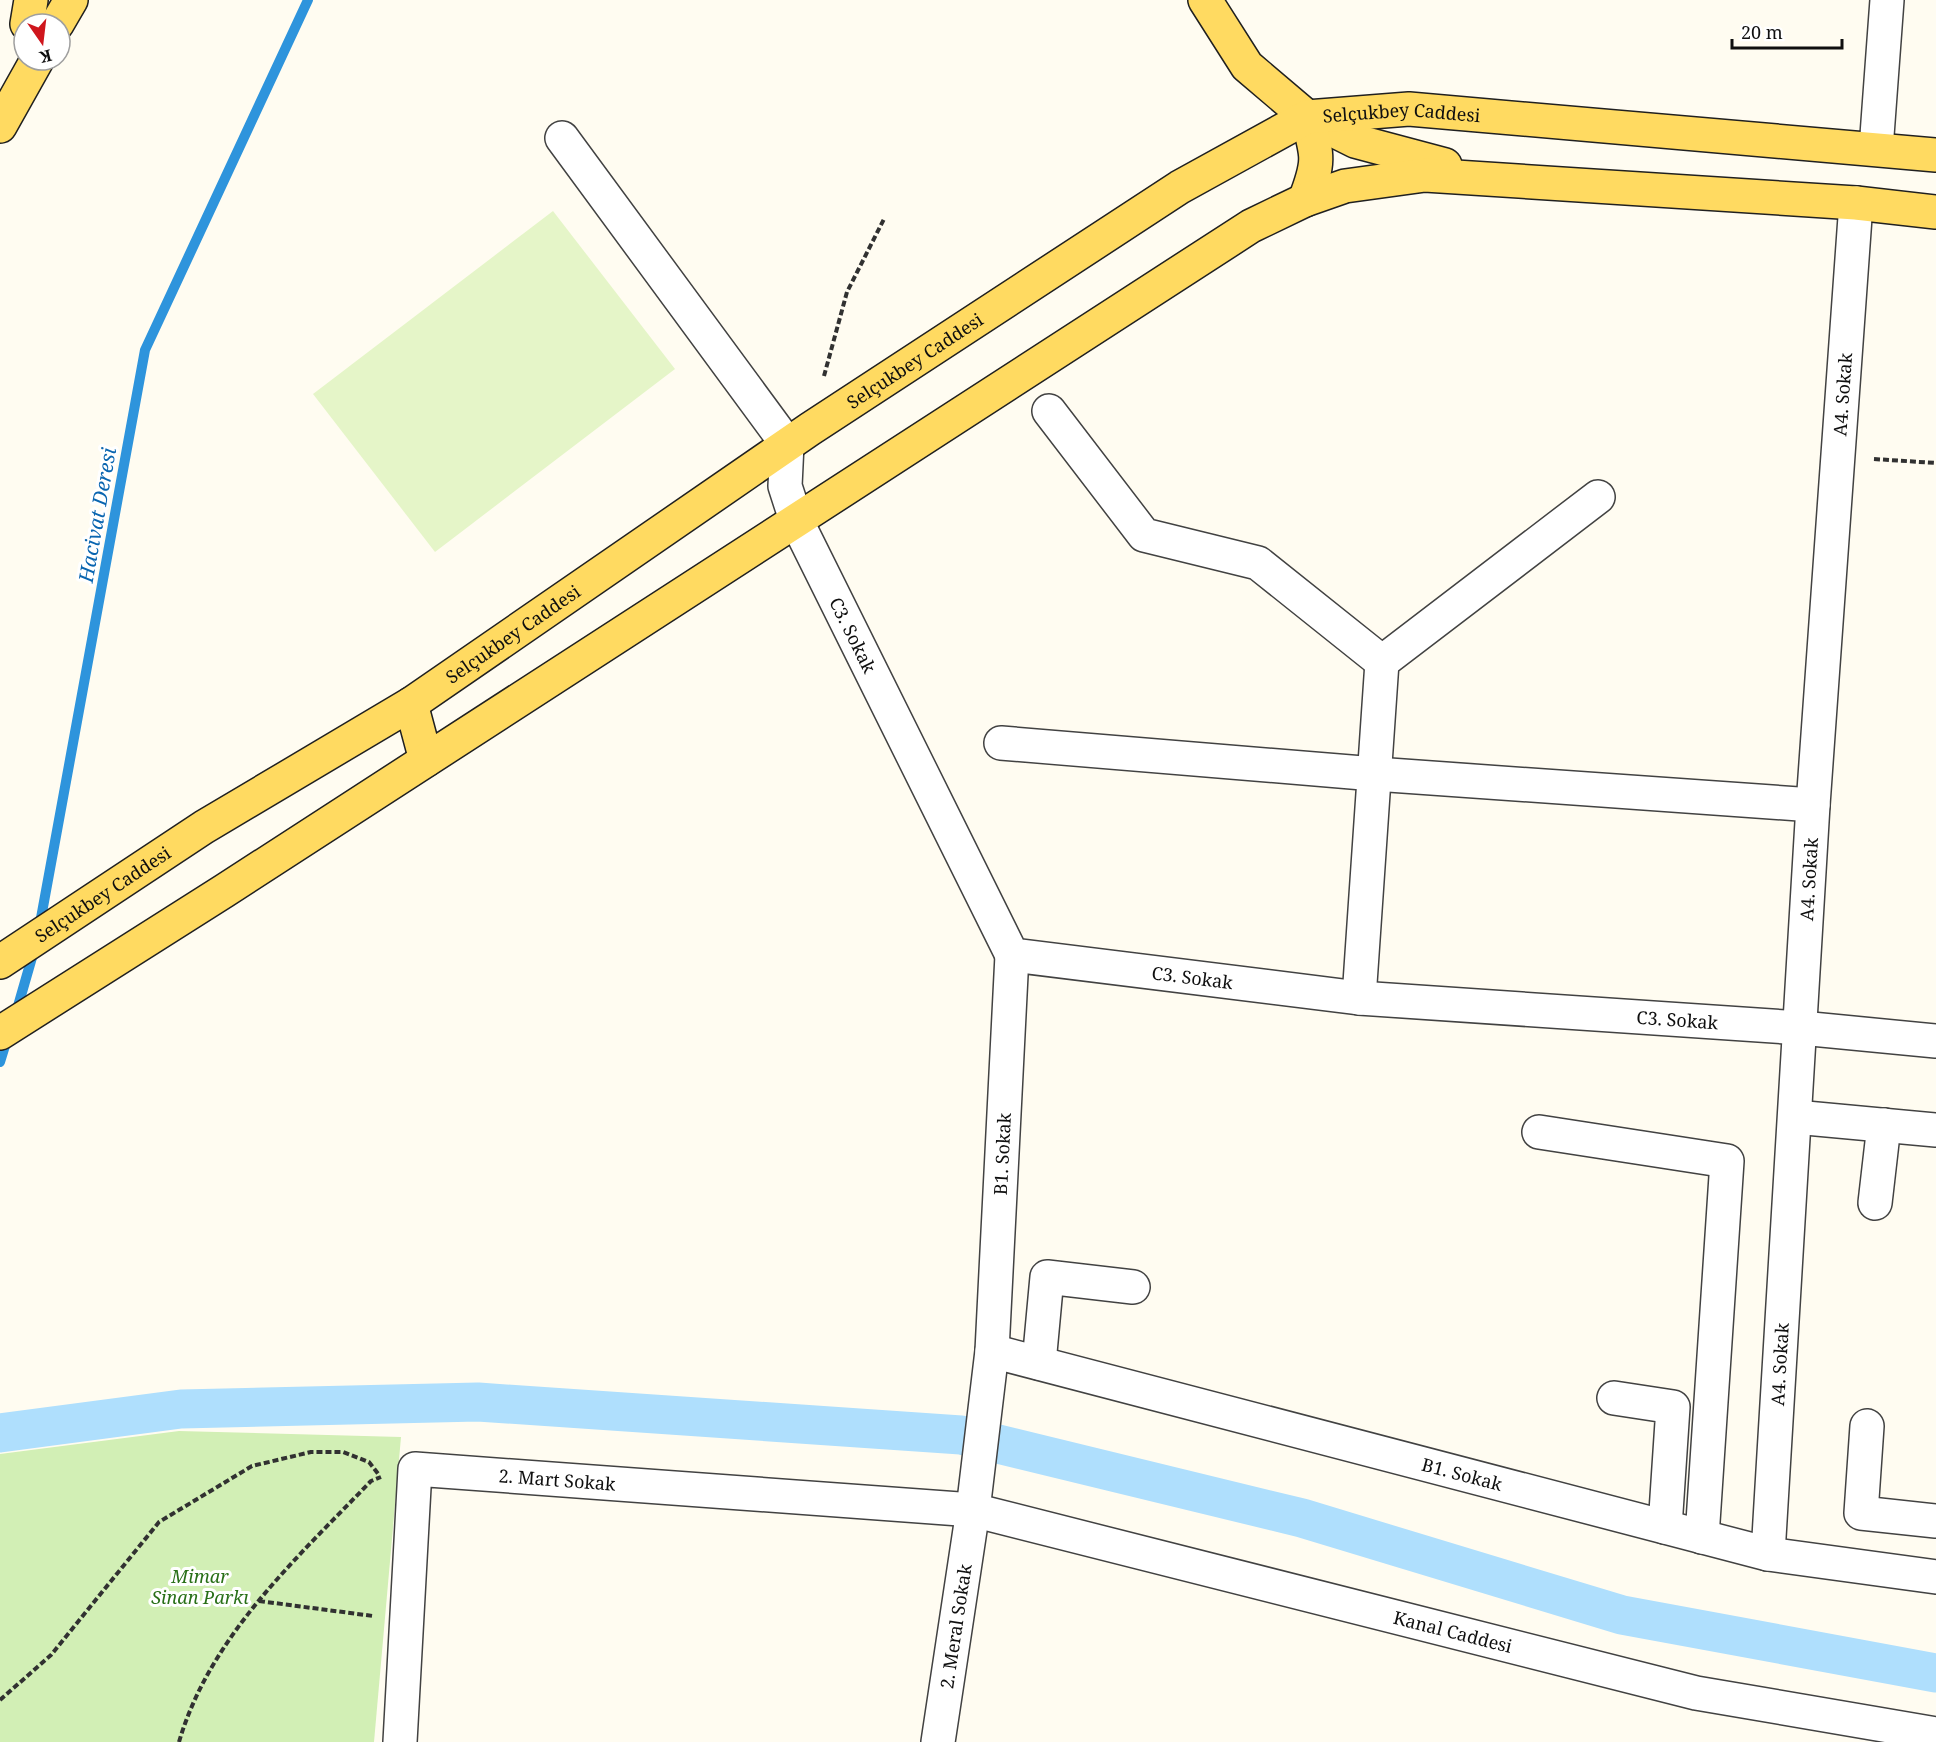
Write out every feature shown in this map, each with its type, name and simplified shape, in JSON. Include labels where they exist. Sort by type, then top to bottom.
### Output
[{"type":"main road","points":[[1205,0],[1247,66],[1307,117],[1355,141],[1505,180]]},
{"type":"main road","points":[[7,113],[17,72]]},
{"type":"main road","points":[[7,113],[30,72]]},
{"type":"main road","name":"Selçukbey Caddesi","points":[[0,962],[204,827],[411,704],[799,437],[1180,187],[1307,117],[1408,109],[1936,155]]},
{"type":"main road","points":[[1305,200],[1314,176],[1318,154],[1307,117]]},
{"type":"main road","points":[[0,1033],[224,891],[1251,226],[1305,200],[1345,186],[1425,175],[1856,203],[1936,212]]},
{"type":"main road","points":[[411,704],[426,760]]},
{"type":"street","points":[[1876,149],[1887,0]]},
{"type":"street","points":[[562,138],[799,437]]},
{"type":"street","name":"A4. Sokak","points":[[1768,1554],[1813,805],[1856,203]]},
{"type":"street","points":[[1049,411],[1144,536],[1258,563],[1382,662]]},
{"type":"street","name":"C3. Sokak","points":[[799,437],[785,486],[796,520],[1012,955],[1359,998],[1801,1028],[1936,1041]]},
{"type":"street","points":[[1359,998],[1382,662],[1598,497]]},
{"type":"street","points":[[1001,743],[1375,774],[1813,805]]},
{"type":"street","name":"B1. Sokak","points":[[973,1510],[992,1351],[1012,955]]},
{"type":"street","points":[[1796,1117],[1936,1130]]},
{"type":"street","points":[[1875,1203],[1884,1125]]},
{"type":"street","points":[[1539,1132],[1727,1161],[1702,1537]]},
{"type":"street","points":[[1040,1363],[1047,1277],[1133,1287]]},
{"type":"street","name":"B1. Sokak","points":[[992,1351],[1768,1554],[1936,1577]]},
{"type":"street","points":[[1614,1398],[1674,1407],[1665,1527]]},
{"type":"street","points":[[1867,1426],[1861,1513],[1936,1521]]},
{"type":"street","points":[[400,1742],[415,1469]]},
{"type":"street","name":"2. Mart Sokak","points":[[415,1469],[973,1510]]},
{"type":"street","name":"Kanal Caddesi","points":[[973,1510],[1696,1693],[1936,1734]]},
{"type":"street","name":"2. Meral Sokak","points":[[938,1742],[973,1510]]},
{"type":"path","points":[[799,437],[847,292],[884,219]]},
{"type":"path","points":[[1838,456],[1936,463]]},
{"type":"path","points":[[0,1700],[51,1655],[159,1522],[252,1466],[310,1452],[343,1452],[369,1462],[381,1477]]},
{"type":"path","points":[[180,1742],[190,1707],[236,1627],[371,1481],[403,1469],[415,1469]]},
{"type":"path","points":[[259,1601],[407,1619]]},
{"type":"green space","points":[[553,211],[675,369],[435,552],[313,394]]},
{"type":"green space","name":"Mimar Sinan Parkı","points":[[179,1431],[401,1437],[374,1742],[0,1742],[0,1454]]},
{"type":"waterway","name":"Hacivat Deresi","points":[[39,929],[145,350],[308,0]]},
{"type":"waterway","name":"Hacivat Deresi","points":[[16,1013],[35,947]]},
{"type":"waterway","name":"Hacivat Deresi","points":[[0,1062],[8,1036]]},
{"type":"waterway","points":[[0,1433],[181,1409],[478,1402],[961,1435],[1302,1518],[1622,1615],[1936,1673]]}]
